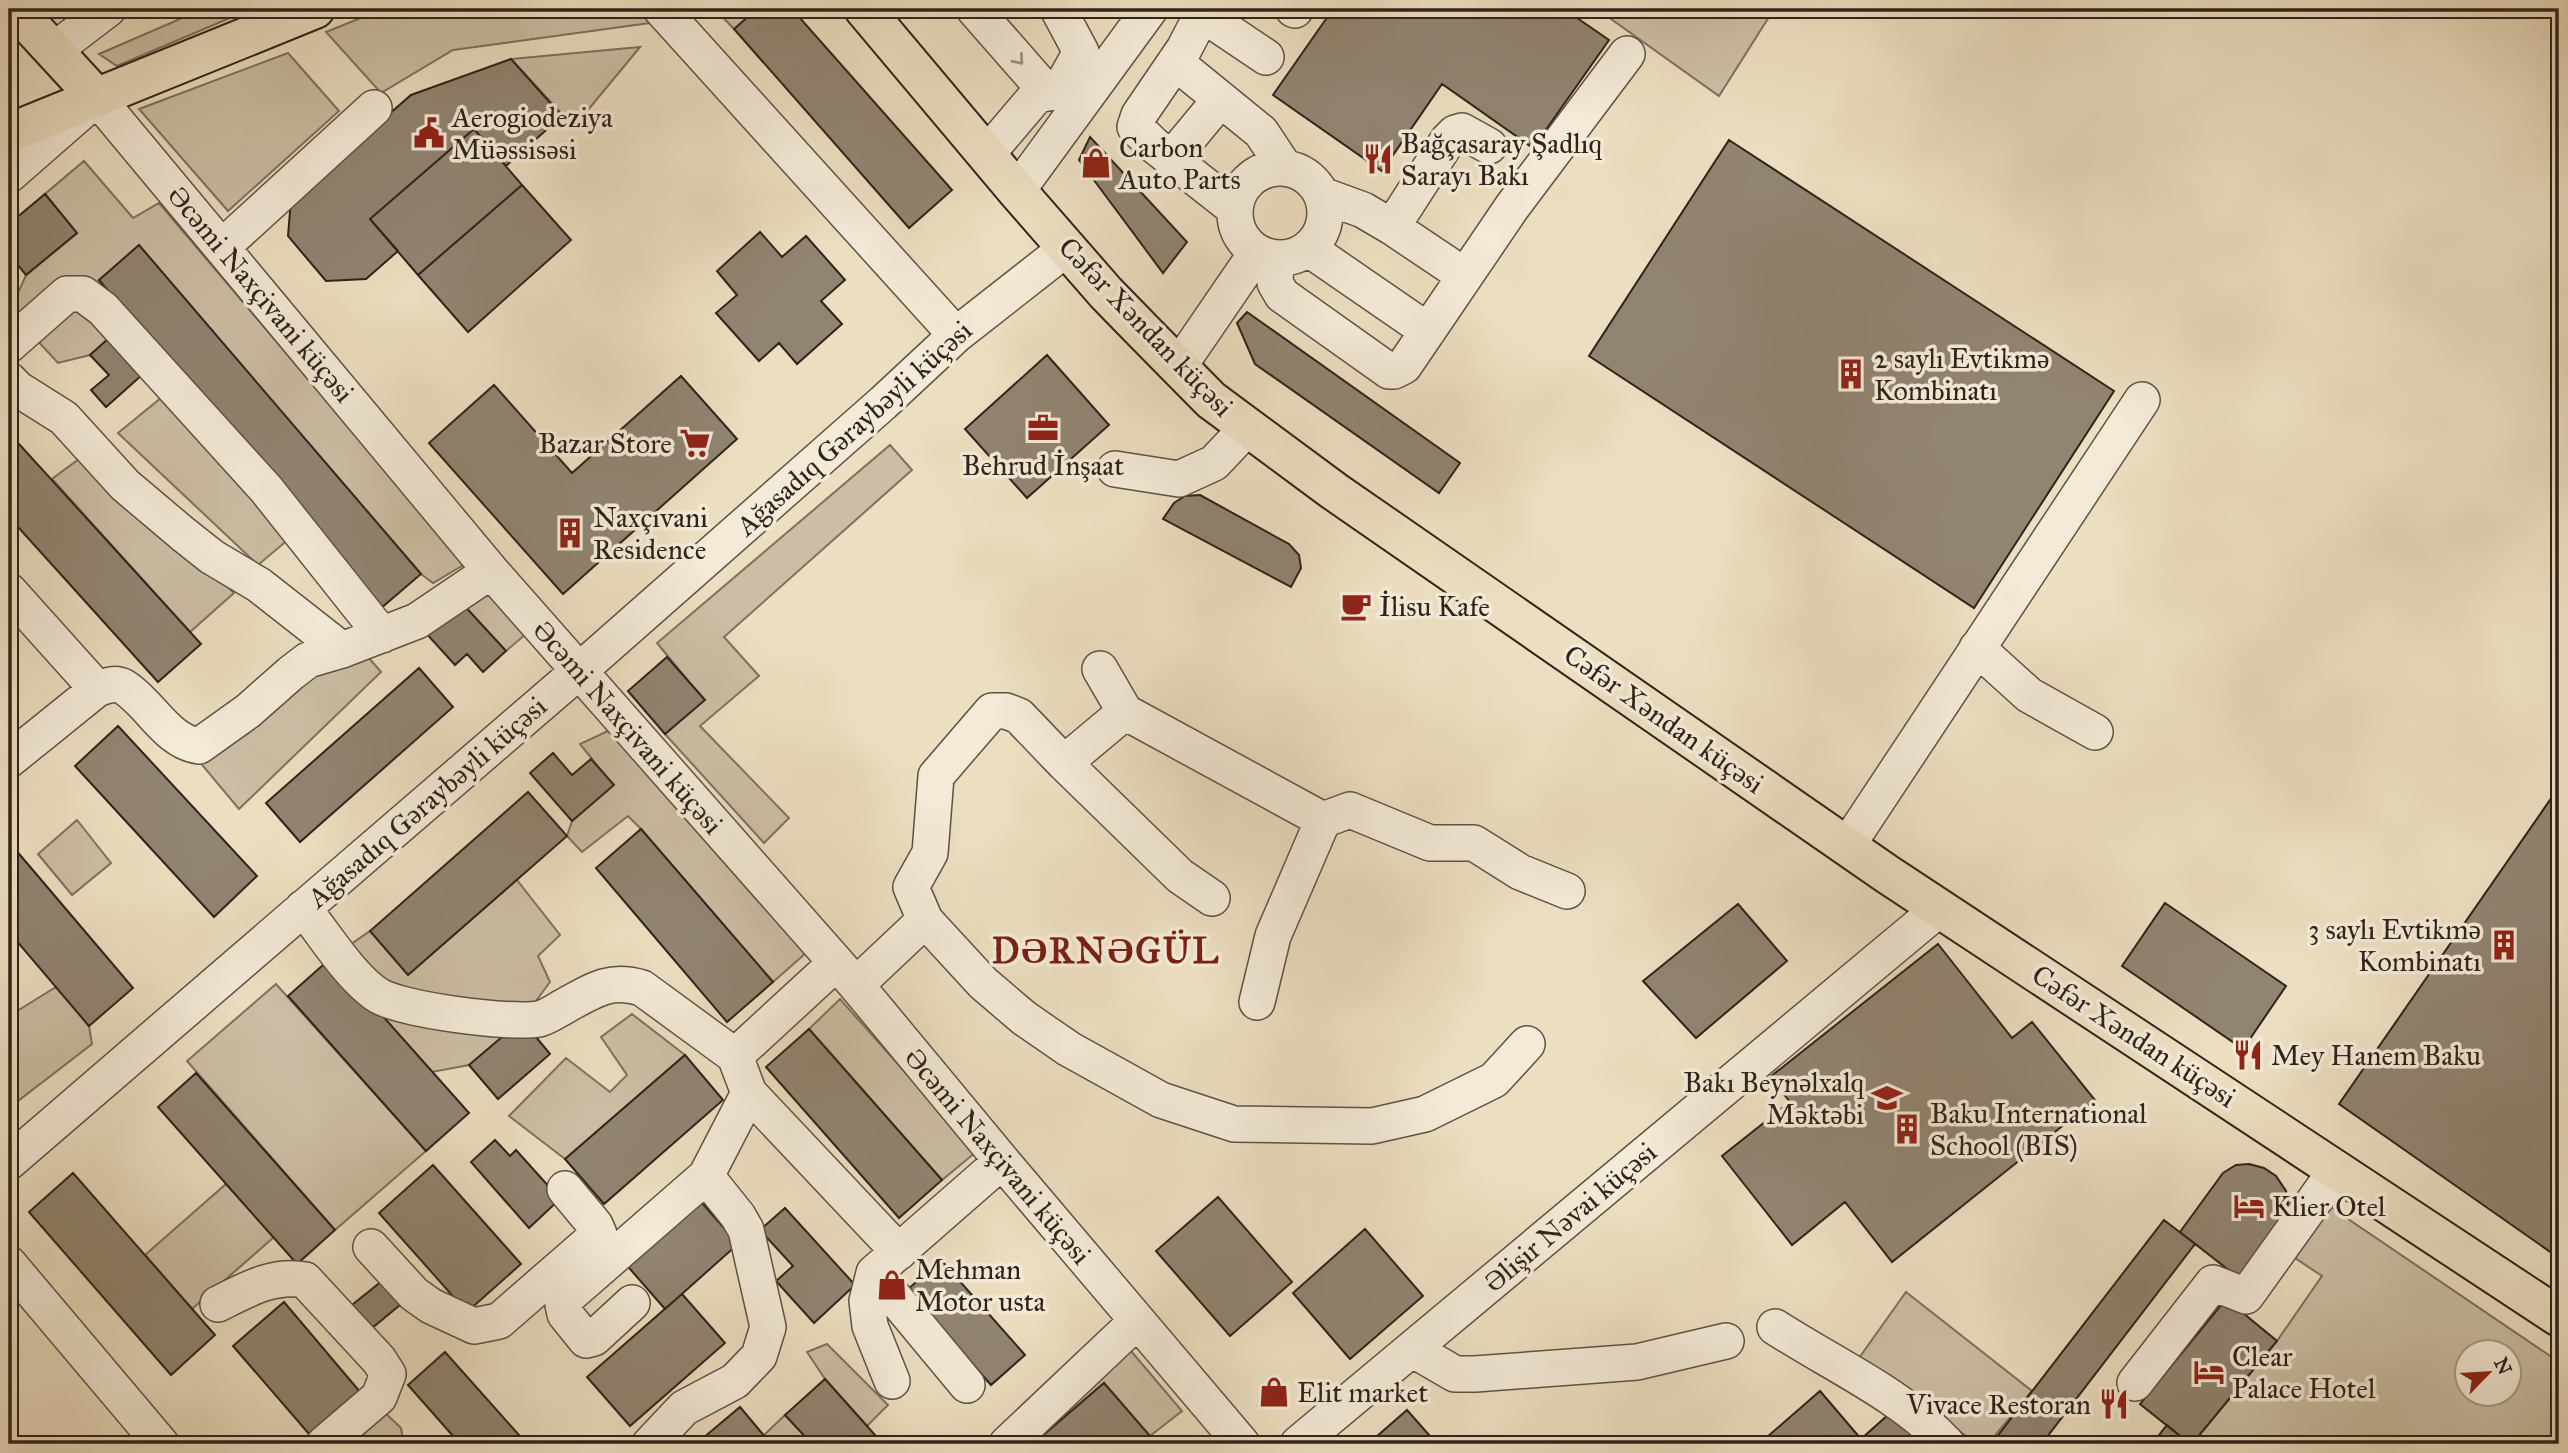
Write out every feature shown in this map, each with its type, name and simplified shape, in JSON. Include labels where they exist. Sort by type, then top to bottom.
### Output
[{"type":"main road","name":"Əcəmi Naxçivani küçəsi","points":[[15,9],[97,98]]},
{"type":"main road","points":[[9,134],[315,9]]},
{"type":"main road","name":"Cəfər Xəndan küçəsi","points":[[864,9],[1106,293],[1211,400],[1247,428],[1334,492],[1939,909],[2559,1317]]},
{"type":"street","points":[[53,51],[108,9]]},
{"type":"street","points":[[661,9],[956,335]]},
{"type":"street","points":[[974,9],[1038,82],[1037,95],[986,155]]},
{"type":"street","points":[[1037,95],[1059,91],[1081,52],[1058,9]]},
{"type":"street","points":[[1017,191],[1150,9]]},
{"type":"street","points":[[1235,209],[1135,127],[1139,115],[1175,62],[1204,11],[1240,21],[1266,57]]},
{"type":"street","points":[[1266,256],[1275,284],[1282,295],[1389,371],[1404,366],[1512,207],[1628,54]]},
{"type":"street","points":[[1175,62],[1261,132],[1285,168]]},
{"type":"street","points":[[9,175],[97,98]]},
{"type":"street","name":"Əcəmi Naxçivani küçəsi","points":[[97,98],[491,570],[846,974],[1241,1444]]},
{"type":"street","points":[[1171,159],[1220,100]]},
{"type":"street","points":[[222,247],[374,108]]},
{"type":"street","points":[[1392,227],[1455,133],[1462,131],[1489,146]]},
{"type":"street","points":[[1273,168],[1285,168],[1307,176],[1322,195],[1326,218],[1317,240],[1309,249],[1288,258],[1266,256],[1245,242],[1238,232],[1235,209],[1243,187],[1251,178],[1273,168]]},
{"type":"street","points":[[1322,195],[1363,211],[1392,227],[1465,276]]},
{"type":"street","name":"Ağasadıq Gəraybəyli küçəsi","points":[[9,1162],[579,671],[873,412],[956,335],[1067,248]]},
{"type":"street","points":[[1309,249],[1428,331]]},
{"type":"street","points":[[1179,366],[1266,256]]},
{"type":"street","points":[[9,345],[67,293],[83,294],[103,309],[266,489],[382,635]]},
{"type":"street","points":[[9,380],[64,418],[125,485],[193,542],[212,557],[259,585],[342,650]]},
{"type":"street","points":[[1847,846],[2142,400]]},
{"type":"street","points":[[1115,468],[1179,479],[1214,463],[1247,428]]},
{"type":"street","points":[[9,760],[97,689],[109,684],[122,686],[181,741],[199,746],[248,711],[308,660],[417,621],[491,570]]},
{"type":"street","points":[[9,591],[97,689]]},
{"type":"street","points":[[1977,648],[2029,695],[2095,732]]},
{"type":"street","points":[[1100,669],[1125,712],[1324,820]]},
{"type":"street","points":[[1212,898],[1181,876],[1019,716],[1006,711],[992,711],[936,776],[930,853],[911,887],[925,920],[983,983],[1024,1018],[1069,1049],[1161,1100],[1234,1124],[1373,1126],[1425,1114],[1494,1080],[1527,1044]]},
{"type":"street","points":[[1064,763],[1125,712]]},
{"type":"street","points":[[1257,1002],[1273,936],[1324,820],[1350,810],[1430,843],[1474,843],[1520,872],[1567,891]]},
{"type":"street","points":[[303,908],[363,984],[379,996],[396,1003],[487,1018],[539,1019],[606,985],[626,983],[642,988],[735,1056],[749,1093],[886,1263],[967,1385]]},
{"type":"street","name":"Əlişir Nəvai küçəsi","points":[[1298,1444],[1939,909]]},
{"type":"street","points":[[735,1056],[925,920]]},
{"type":"street","points":[[632,1303],[593,1338],[586,1340],[565,1314],[563,1305],[566,1298],[593,1273],[706,1176],[749,1093]]},
{"type":"street","points":[[892,1381],[870,1326],[867,1301],[886,1263],[1002,1161]]},
{"type":"street","points":[[2135,1383],[2213,1283],[2246,1296],[2337,1169]]},
{"type":"street","points":[[650,1444],[684,1408],[735,1381],[759,1356],[768,1326],[746,1230],[706,1176]]},
{"type":"street","points":[[371,1247],[414,1294],[430,1306],[474,1326],[499,1321],[599,1234],[596,1225],[565,1189]]},
{"type":"street","points":[[218,1304],[257,1284],[290,1277],[305,1280],[379,1360],[388,1374],[379,1397],[324,1444]]},
{"type":"street","points":[[14,1282],[161,1444]]},
{"type":"street","points":[[1007,1444],[1136,1322]]},
{"type":"street","points":[[1775,1328],[1885,1395],[1929,1425],[1947,1444]]},
{"type":"street","points":[[1412,1349],[1455,1374],[1475,1374],[1637,1362],[1726,1341]]},
{"type":"shaded area","points":[[203,9],[251,9],[117,66],[99,54]]},
{"type":"shaded area","points":[[383,9],[637,9],[650,23],[453,50],[381,93],[326,32]]},
{"type":"shaded area","points":[[715,9],[757,9],[734,29]]},
{"type":"shaded area","points":[[1597,9],[1774,9],[1719,96]]},
{"type":"shaded area","points":[[640,47],[574,127],[511,59]]},
{"type":"shaded area","points":[[288,53],[339,111],[228,211],[139,109]]},
{"type":"shaded area","points":[[84,161],[133,218],[159,203],[465,564],[433,583],[421,574],[139,246],[99,280],[133,320],[90,355],[58,363],[10,311],[26,275],[77,233],[45,194]]},
{"type":"shaded area","points":[[172,389],[296,533],[258,565],[118,433]]},
{"type":"shaded area","points":[[890,445],[912,470],[724,637],[759,676],[700,726],[789,818],[764,843],[665,734],[704,700],[657,643]]},
{"type":"shaded area","points":[[87,453],[234,593],[190,632],[52,479]]},
{"type":"shaded area","points":[[483,584],[526,634],[506,651],[459,600]]},
{"type":"shaded area","points":[[362,650],[381,672],[239,809],[193,754],[308,670]]},
{"type":"shaded area","points":[[612,729],[806,953],[773,982],[628,816],[582,852],[567,836],[572,821],[613,785],[580,744]]},
{"type":"shaded area","points":[[77,820],[111,863],[72,895],[38,854]]},
{"type":"shaded area","points":[[517,880],[560,935],[538,956],[550,982],[522,1020],[469,1065],[432,1072],[331,958],[370,931]]},
{"type":"shaded area","points":[[276,984],[426,1151],[335,1230],[187,1061]]},
{"type":"shaded area","points":[[56,987],[89,1026],[92,1044],[14,1104],[9,1098],[9,1016]]},
{"type":"shaded area","points":[[840,999],[976,1152],[942,1180],[809,1029]]},
{"type":"shaded area","points":[[632,1014],[685,1055],[565,1159],[509,1116],[566,1058],[610,1092],[627,1075],[601,1037]]},
{"type":"shaded area","points":[[226,1184],[274,1237],[192,1309],[145,1255]]},
{"type":"shaded area","points":[[2329,1206],[2559,1362],[2559,1444],[2192,1444],[2277,1341],[2322,1276],[2292,1256]]},
{"type":"shaded area","points":[[1906,1292],[2032,1391],[1988,1444],[1977,1444],[1859,1358]]},
{"type":"shaded area","points":[[827,1344],[888,1405],[867,1426],[825,1379],[807,1352]]},
{"type":"shaded area","points":[[1131,1351],[1182,1411],[1150,1436],[1104,1383],[1059,1422],[1054,1417]]},
{"type":"shaded area","points":[[380,1408],[401,1428],[404,1444],[355,1444],[350,1437]]},
{"type":"shaded area","points":[[785,1415],[812,1444],[771,1444],[764,1435]]},
{"type":"building","points":[[757,9],[792,9],[952,190],[909,228],[734,29]]},
{"type":"building","points":[[1333,9],[1564,9],[1609,40],[1533,148],[1442,84],[1382,171],[1273,95]]},
{"type":"building","points":[[511,59],[562,116],[506,166],[474,129],[370,219],[398,251],[366,279],[326,281],[288,236],[291,200],[411,95]]},
{"type":"building","points":[[474,129],[522,185],[418,275],[370,219]]},
{"type":"building","points":[[1090,137],[1187,242],[1163,273],[1079,160]]},
{"type":"building","name":"2 saylı Evtikmə Kombinatı","points":[[1729,140],[2114,391],[1974,608],[1589,356]]},
{"type":"building","points":[[522,185],[571,240],[468,332],[418,275]]},
{"type":"building","points":[[45,194],[77,233],[26,275],[9,254],[9,224]]},
{"type":"building","points":[[760,232],[782,257],[806,236],[845,280],[821,301],[842,324],[797,364],[779,343],[759,361],[716,313],[737,295],[717,271]]},
{"type":"building","points":[[139,245],[421,574],[380,609],[99,280]]},
{"type":"building","points":[[1247,312],[1460,463],[1439,493],[1255,364],[1237,323]]},
{"type":"building","points":[[109,338],[142,375],[106,407],[91,390],[109,375],[90,355]]},
{"type":"building","points":[[1047,355],[1109,425],[1027,498],[965,429]]},
{"type":"building","name":"Naxçıvani Residence","points":[[681,376],[737,439],[563,594],[429,443],[494,385],[572,473]]},
{"type":"building","points":[[9,433],[201,644],[158,682],[9,517]]},
{"type":"building","points":[[1200,495],[1289,544],[1299,555],[1301,568],[1291,587],[1163,519],[1174,503],[1185,496]]},
{"type":"building","points":[[459,600],[506,651],[483,672],[467,654],[455,665],[425,632]]},
{"type":"building","points":[[667,657],[705,700],[665,734],[628,691]]},
{"type":"building","points":[[419,668],[453,707],[300,842],[266,803]]},
{"type":"building","points":[[118,726],[257,876],[214,917],[75,766]]},
{"type":"building","points":[[553,753],[572,775],[591,759],[614,785],[572,821],[530,773]]},
{"type":"building","name":"3 saylı Evtikmə Kombinatı","points":[[2559,787],[2559,1258],[2339,1104]]},
{"type":"building","points":[[528,792],[567,836],[408,975],[370,931]]},
{"type":"building","points":[[641,829],[773,982],[727,1022],[596,868]]},
{"type":"building","points":[[9,842],[133,988],[89,1026],[9,932]]},
{"type":"building","points":[[2165,903],[2286,986],[2243,1049],[2122,966]]},
{"type":"building","points":[[1738,904],[1787,961],[1696,1038],[1643,981]]},
{"type":"building","name":"Baku International School (BIS)","points":[[1938,944],[2012,1038],[2032,1022],[2095,1100],[1892,1262],[1845,1202],[1792,1245],[1722,1156],[1790,1102],[1770,1077]]},
{"type":"building","points":[[331,958],[469,1113],[426,1151],[288,996]]},
{"type":"building","points":[[522,1020],[550,1054],[498,1099],[469,1065]]},
{"type":"building","points":[[809,1029],[942,1180],[899,1218],[766,1067]]},
{"type":"building","points":[[685,1055],[723,1100],[604,1204],[565,1159]]},
{"type":"building","points":[[196,1073],[335,1230],[297,1264],[158,1107]]},
{"type":"building","points":[[495,1140],[510,1156],[516,1150],[560,1199],[529,1228],[471,1162]]},
{"type":"building","points":[[2249,1164],[2264,1168],[2276,1176],[2286,1191],[2288,1203],[2285,1215],[2240,1279],[2180,1232],[2223,1173],[2236,1165]]},
{"type":"building","points":[[433,1165],[521,1264],[467,1312],[379,1213]]},
{"type":"building","points":[[73,1173],[215,1335],[171,1375],[29,1212]]},
{"type":"building","points":[[696,1196],[738,1244],[665,1309],[623,1261]]},
{"type":"building","points":[[1218,1197],[1292,1282],[1230,1336],[1156,1251]]},
{"type":"building","points":[[785,1208],[855,1285],[814,1323],[776,1281],[793,1266],[760,1230]]},
{"type":"building","points":[[2164,1220],[2195,1244],[2044,1441],[2047,1444],[2004,1444],[1996,1438]]},
{"type":"building","points":[[1365,1229],[1423,1296],[1350,1359],[1293,1293]]},
{"type":"building","points":[[941,1260],[1025,1355],[991,1385],[907,1290]]},
{"type":"building","points":[[387,1277],[406,1300],[366,1333],[347,1309]]},
{"type":"building","points":[[682,1294],[725,1343],[630,1426],[587,1377]]},
{"type":"building","name":"Clear Palace Hotel","points":[[2226,1299],[2277,1341],[2190,1444],[2140,1404]]},
{"type":"building","points":[[284,1302],[366,1399],[316,1442],[233,1346]]},
{"type":"building","points":[[445,1352],[527,1444],[460,1444],[408,1385]]},
{"type":"building","points":[[825,1379],[883,1444],[812,1444],[785,1415]]},
{"type":"building","points":[[1104,1383],[1150,1436],[1140,1444],[1033,1444]]},
{"type":"building","points":[[1820,1391],[1861,1439],[1898,1406],[1931,1444],[1759,1444]]},
{"type":"building","points":[[740,1407],[771,1444],[696,1444]]},
{"type":"building","points":[[1407,1410],[1437,1444],[1368,1444]]},
{"type":"building","points":[[2167,1425],[2190,1444],[2152,1444]]},
{"type":"place","name":"Aerogiodeziya Müəssisəsi","points":[[429,133]]},
{"type":"place","name":"Bağçasaray Şadlıq Sarayı Bakı","points":[[1378,159]]},
{"type":"place","name":"Carbon Auto Parts","points":[[1096,163]]},
{"type":"place","name":"2 saylı Evtikmə Kombinatı","points":[[1851,374]]},
{"type":"place","name":"Behrud İnşaat","points":[[1043,428]]},
{"type":"place","name":"Bazar Store","points":[[695,443]]},
{"type":"place","name":"Naxçıvani Residence","points":[[570,533]]},
{"type":"place","name":"İlisu Kafe","points":[[1356,606]]},
{"type":"place","name":"3 saylı Evtikmə Kombinatı","points":[[2504,945]]},
{"type":"place","name":"Mey Hanem Baku","points":[[2248,1055]]},
{"type":"place","name":"Bakı Beynəlxalq Məktəbi","points":[[1887,1098]]},
{"type":"place","name":"Baku International School (BIS)","points":[[1907,1129]]},
{"type":"place","name":"Klier Otel","points":[[2249,1206]]},
{"type":"place","name":"Mehman Motor usta","points":[[892,1285]]},
{"type":"place","name":"Clear Palace Hotel","points":[[2209,1372]]},
{"type":"place","name":"Elit market","points":[[1274,1392]]},
{"type":"place","name":"Vivace Restoran","points":[[2114,1404]]},
{"type":"district","name":"DƏRNƏGÜL","points":[[1106,951]]}]
